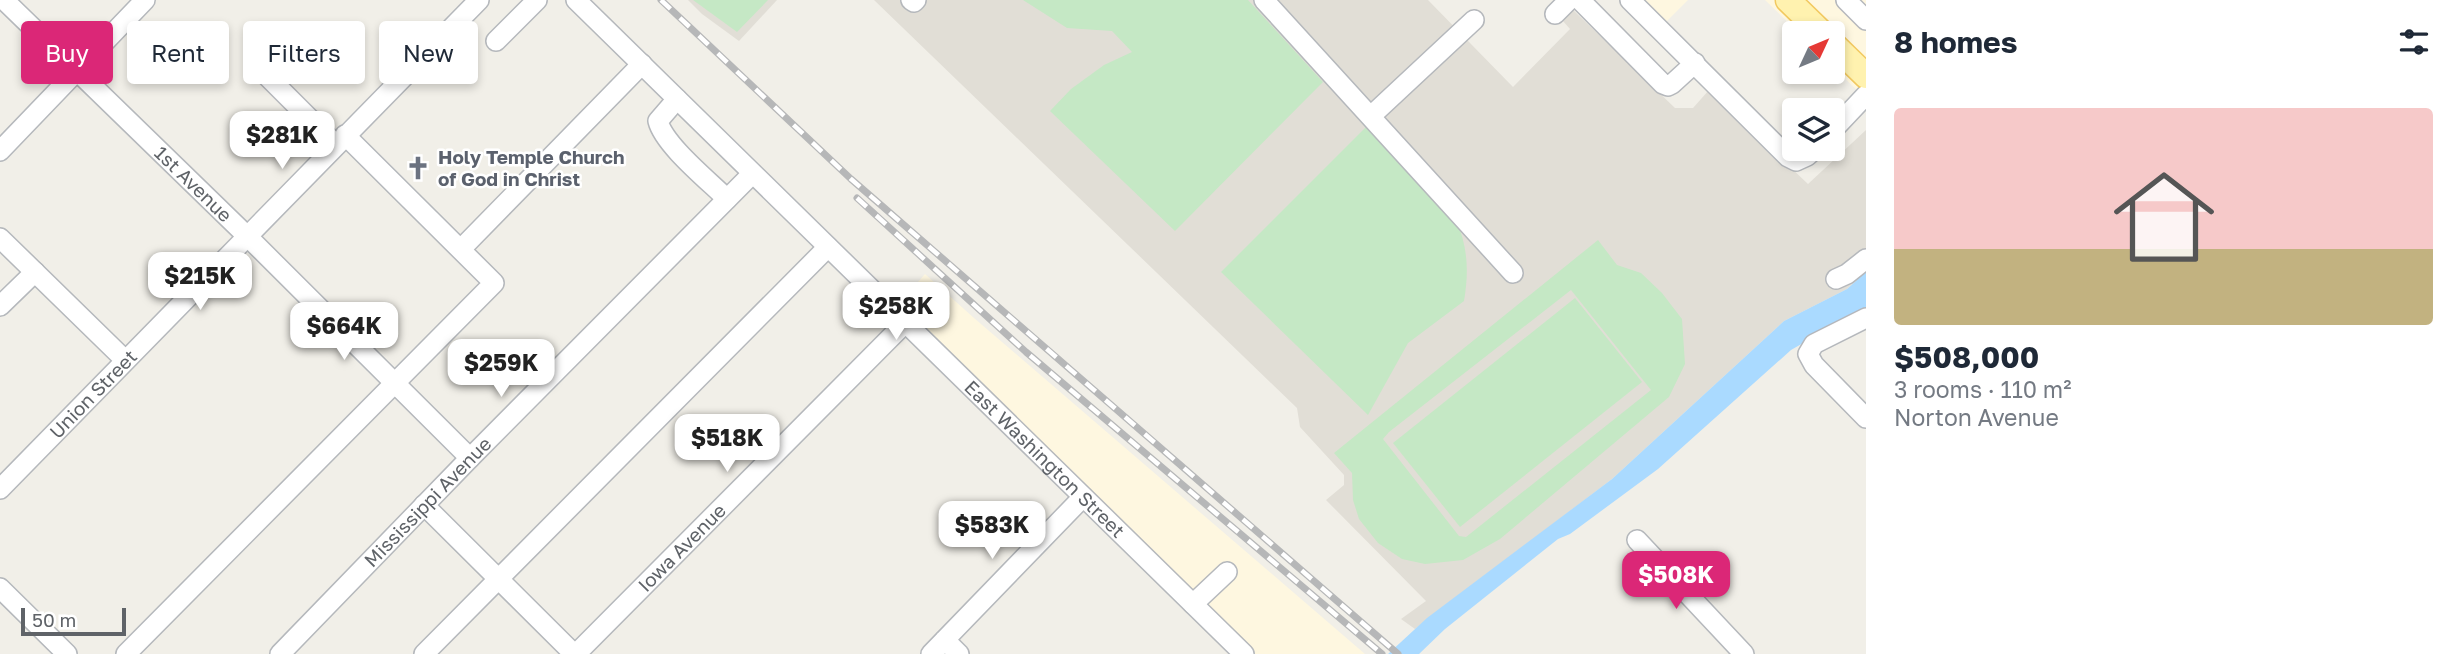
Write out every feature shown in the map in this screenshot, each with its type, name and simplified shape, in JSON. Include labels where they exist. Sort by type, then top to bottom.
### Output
[{"type":"main road","points":[[1792,1],[1811,21]]},
{"type":"main road","points":[[1845,56],[1866,76]]},
{"type":"street","name":"1st Avenue","points":[[4,0],[26,21]]},
{"type":"street","name":"Union Street","points":[[0,489],[479,0]]},
{"type":"street","points":[[496,41],[537,0]]},
{"type":"street","name":"East Washington Street","points":[[576,0],[1244,654]]},
{"type":"street","points":[[1264,0],[1513,273]]},
{"type":"street","points":[[1580,0],[1663,83],[1672,84],[1695,63]]},
{"type":"street","points":[[1630,0],[1782,151]]},
{"type":"street","points":[[1846,0],[1866,20]]},
{"type":"street","points":[[113,31],[141,1]]},
{"type":"street","points":[[1371,116],[1474,20]]},
{"type":"street","points":[[461,249],[642,64]]},
{"type":"street","points":[[0,151],[64,84]]},
{"type":"street","name":"1st Avenue","points":[[91,84],[470,458]]},
{"type":"street","points":[[126,654],[494,283],[461,249],[277,84]]},
{"type":"street","points":[[1845,117],[1866,95]]},
{"type":"street","points":[[677,99],[658,121],[659,127],[673,145],[727,198]]},
{"type":"street","name":"Mississippi Avenue","points":[[280,654],[752,174]]},
{"type":"street","points":[[0,238],[125,360]]},
{"type":"street","points":[[424,654],[828,247]]},
{"type":"street","points":[[1836,279],[1866,259]]},
{"type":"street","points":[[0,306],[35,272]]},
{"type":"street","points":[[1866,318],[1814,344],[1808,354],[1814,365],[1866,418]]},
{"type":"street","name":"Iowa Avenue","points":[[575,654],[905,323]]},
{"type":"street","points":[[959,654],[938,647],[1083,497]]},
{"type":"street","points":[[424,505],[575,654]]},
{"type":"street","points":[[1637,540],[1744,654]]},
{"type":"street","points":[[1193,604],[1227,572]]},
{"type":"street","points":[[0,588],[67,654]]},
{"type":"shaded area","points":[[688,0],[777,0],[739,41],[702,14]]},
{"type":"shaded area","points":[[874,0],[1428,0],[1513,87],[1570,29],[1562,20],[1572,9],[1675,108],[1693,108],[1709,90],[1808,184],[1833,161],[1845,161],[1845,150],[1866,130],[1866,272],[1847,289],[1784,321],[1612,479],[1415,629],[1401,619],[1426,601],[1326,500],[1344,485],[1344,475],[1300,427],[1297,408]]},
{"type":"shaded area","points":[[1626,0],[1688,0],[1657,31]]},
{"type":"shaded area","points":[[1765,0],[1866,0],[1866,99],[1845,79],[1845,21],[1787,21]]},
{"type":"shaded area","points":[[925,274],[1365,654],[1246,654],[894,309]]},
{"type":"green space","points":[[693,0],[768,0],[737,32]]},
{"type":"green space","points":[[1023,0],[1248,0],[1323,82],[1175,231],[1050,111],[1071,89],[1104,65],[1132,52],[1112,31],[1067,28]]},
{"type":"green space","points":[[1368,125],[1456,220],[1465,250],[1467,280],[1464,301],[1408,343],[1368,415],[1221,272]]},
{"type":"green space","points":[[1598,240],[1617,265],[1641,273],[1662,293],[1682,319],[1685,364],[1669,397],[1500,539],[1463,560],[1425,564],[1402,559],[1378,543],[1359,519],[1353,500],[1352,473],[1334,453]],"holes":[[[1571,290],[1651,390],[1466,537],[1459,536],[1383,439]]]},
{"type":"green space","points":[[1575,298],[1642,382],[1460,527],[1393,443]]},
{"type":"water","points":[[1866,272],[1866,307],[1791,350],[1658,469],[1570,534],[1558,539],[1445,629],[1419,654],[1388,654],[1427,618],[1612,479],[1784,321],[1847,289]]},
{"type":"railway","points":[[661,0],[851,179],[1398,654]]},
{"type":"railway","points":[[857,198],[1026,352],[1382,654]]},
{"type":"place","name":"Holy Temple Church of God in Christ","points":[[418,168]]}]
